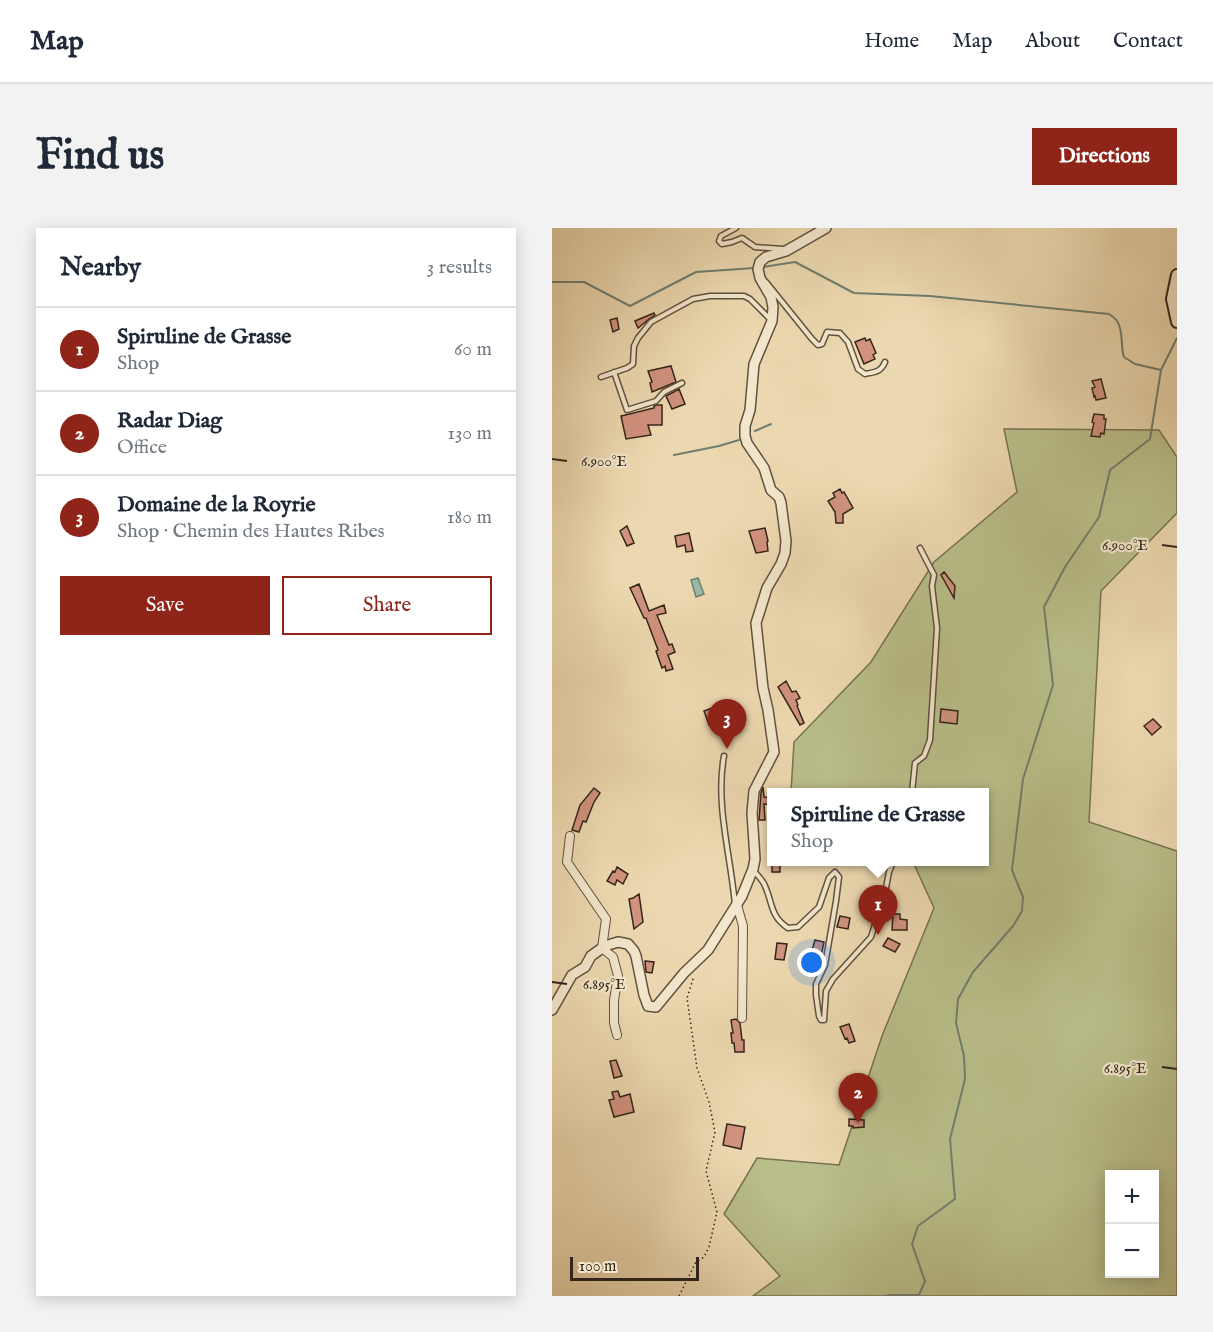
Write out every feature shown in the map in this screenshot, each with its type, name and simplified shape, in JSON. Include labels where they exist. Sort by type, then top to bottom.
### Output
[{"type":"main road","points":[[1177,275],[1172,299],[1177,322]]},
{"type":"street","points":[[552,1010],[572,975],[585,967],[591,956],[602,948],[618,942],[628,944],[634,951],[644,996],[648,1006],[656,1007],[684,973],[708,950],[736,907],[753,869],[755,859],[752,813],[754,791],[774,752],[756,623],[767,588],[781,564],[786,542],[779,497],[771,490],[764,468],[747,443],[745,436],[754,364],[772,321],[771,297],[765,288],[759,269],[760,262],[766,257],[786,251],[826,228]]},
{"type":"street","points":[[570,836],[567,862],[606,919],[602,948]]},
{"type":"street","points":[[736,907],[743,926],[742,1018]]},
{"type":"street","points":[[602,948],[613,957],[618,976],[614,1000],[614,1023],[617,1035]]},
{"type":"lane","points":[[736,228],[721,236],[719,241],[732,242],[742,238],[755,248],[786,251]]},
{"type":"lane","points":[[760,274],[818,345],[822,344],[827,332],[840,333],[848,342],[858,369],[865,374],[877,372],[883,368],[885,362]]},
{"type":"lane","points":[[601,377],[633,364],[634,346],[651,322],[693,299],[710,296],[744,296],[750,298],[772,321]]},
{"type":"lane","points":[[614,372],[627,410],[656,401],[664,392],[682,383]]},
{"type":"lane","points":[[912,788],[915,763],[924,756],[930,740],[938,628],[932,586],[934,575],[920,548]]},
{"type":"lane","points":[[724,756],[722,789],[736,907]]},
{"type":"lane","points":[[753,869],[765,884],[772,910],[780,922],[788,928],[798,927],[819,907],[829,878],[835,872],[839,877],[825,964],[816,984],[819,1016],[821,1020],[824,1020],[826,991],[833,979],[871,937],[891,866]]},
{"type":"path","points":[[679,1296],[696,1262],[704,1257],[709,1247],[717,1212],[706,1171],[715,1132],[709,1102],[697,1068],[687,998],[695,973]]},
{"type":"green space","points":[[1004,429],[1159,430],[1177,457],[1177,513],[1101,591],[1089,822],[1177,851],[1177,1296],[753,1296],[780,1276],[724,1214],[757,1158],[839,1165],[882,1036],[934,908],[915,866],[989,866],[989,788],[791,788],[794,742],[871,662],[934,562],[1017,492]]},
{"type":"shaded area","points":[[698,578],[704,594],[696,597],[691,580]]},
{"type":"building","points":[[654,313],[655,315],[638,328],[635,321]]},
{"type":"building","points":[[617,318],[619,329],[613,332],[610,320]]},
{"type":"building","points":[[865,338],[866,341],[870,339],[876,353],[873,355],[875,359],[864,364],[855,342]]},
{"type":"building","points":[[671,366],[676,382],[652,392],[650,383],[652,382],[648,371]]},
{"type":"building","points":[[1101,379],[1106,398],[1096,400],[1092,381]]},
{"type":"building","points":[[679,389],[685,404],[672,409],[666,396]]},
{"type":"building","points":[[662,405],[662,425],[648,425],[651,435],[626,439],[621,416],[654,408]]},
{"type":"building","points":[[1094,414],[1104,415],[1106,419],[1104,434],[1101,433],[1100,437],[1091,436]]},
{"type":"building","points":[[840,489],[853,508],[843,514],[843,523],[836,523],[835,512],[828,501],[835,497],[833,493]]},
{"type":"building","points":[[627,526],[634,543],[627,546],[620,531]]},
{"type":"building","points":[[765,528],[768,551],[756,553],[749,531]]},
{"type":"building","points":[[689,533],[693,551],[686,552],[685,545],[677,547],[675,536]]},
{"type":"building","points":[[944,572],[955,586],[954,598],[941,575]]},
{"type":"building","points":[[639,584],[649,611],[664,605],[666,613],[657,615],[669,645],[672,644],[675,652],[668,655],[673,669],[666,671],[665,666],[662,668],[646,618],[630,588]]},
{"type":"building","points":[[786,681],[792,692],[796,691],[800,698],[796,700],[804,723],[800,725],[778,687]]},
{"type":"building","points":[[718,706],[722,716],[737,711],[740,723],[729,735],[721,720],[709,725],[704,711]]},
{"type":"building","points":[[941,709],[958,711],[957,724],[940,722]]},
{"type":"building","points":[[1153,719],[1161,727],[1152,735],[1144,726]]},
{"type":"building","points":[[763,787],[764,797],[767,797],[767,804],[764,804],[765,820],[759,820]]},
{"type":"building","points":[[594,788],[600,793],[586,822],[583,821],[579,832],[572,830],[580,805]]},
{"type":"building","points":[[772,866],[780,866],[780,872],[772,872]]},
{"type":"building","points":[[617,867],[628,874],[623,884],[617,880],[615,885],[607,881]]},
{"type":"building","points":[[639,894],[643,922],[634,929],[629,899]]},
{"type":"building","points":[[893,914],[900,914],[900,919],[907,920],[907,930],[892,930]]},
{"type":"building","points":[[840,916],[850,918],[848,929],[837,927]]},
{"type":"building","points":[[888,938],[900,944],[895,952],[883,946]]},
{"type":"building","points":[[815,940],[824,942],[821,956],[811,954]]},
{"type":"building","points":[[777,943],[787,944],[784,960],[775,959]]},
{"type":"building","points":[[645,961],[654,962],[652,973],[646,972]]},
{"type":"building","points":[[736,1019],[740,1023],[744,1052],[735,1052],[734,1043],[732,1043],[731,1020]]},
{"type":"building","points":[[849,1024],[855,1041],[849,1043],[840,1027]]},
{"type":"building","points":[[616,1060],[622,1076],[614,1078],[610,1061]]},
{"type":"building","points":[[618,1091],[620,1097],[630,1094],[634,1112],[614,1117],[609,1100],[614,1099],[612,1092]]},
{"type":"building","points":[[849,1119],[864,1120],[864,1127],[849,1126]]},
{"type":"building","points":[[727,1124],[745,1127],[741,1149],[723,1145]]},
{"type":"waterway","points":[[763,267],[795,262],[854,293],[930,296],[1109,314],[1119,325],[1124,357],[1135,364],[1161,370]]},
{"type":"waterway","points":[[552,282],[584,282],[630,306],[696,272],[754,268]]},
{"type":"waterway","points":[[883,1296],[919,1295],[925,1281],[912,1244],[918,1226],[955,1199],[950,1139],[965,1079],[964,1056],[956,1023],[958,999],[973,972],[1013,926],[1022,911],[1023,897],[1012,870],[1023,779],[1053,685],[1044,607],[1065,567],[1099,517],[1110,470],[1150,439],[1161,370],[1177,338]]},
{"type":"waterway","points":[[755,431],[771,424]]},
{"type":"waterway","points":[[674,455],[739,440]]},
{"type":"place","name":"Domaine de la Royrie","points":[[727,749]]},
{"type":"place","name":"Spiruline de Grasse","points":[[878,935]]},
{"type":"place","name":"Radar Diag","points":[[858,1123]]}]
